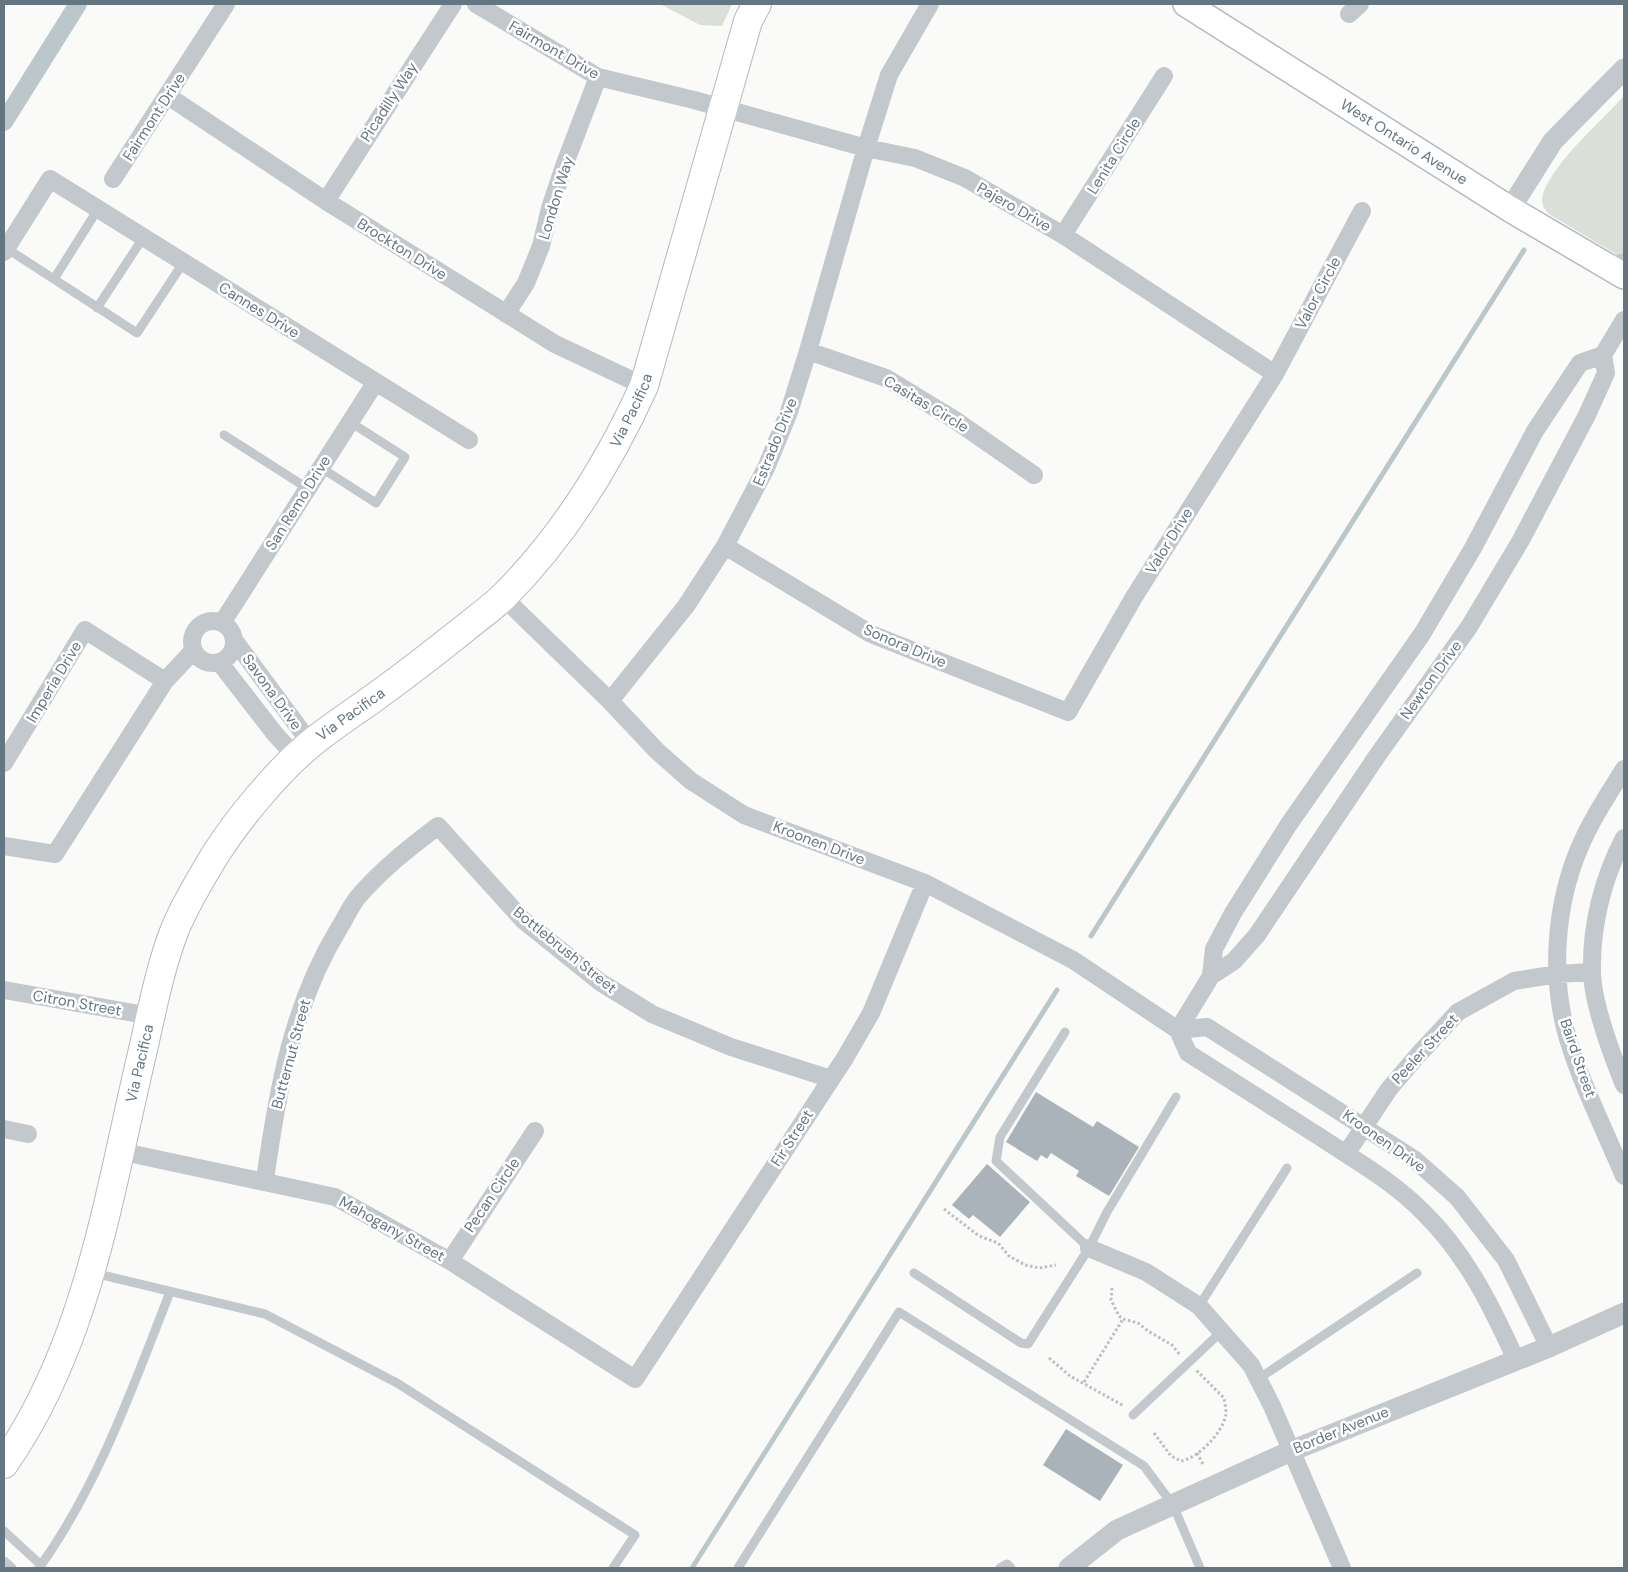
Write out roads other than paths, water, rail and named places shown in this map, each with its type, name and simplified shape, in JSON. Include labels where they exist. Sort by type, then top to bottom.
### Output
[{"type":"main road","name":"Via Pacifica","points":[[4,1464],[32,1420],[55,1376],[75,1326],[92,1272],[164,961],[176,928],[191,896],[217,852],[242,818],[303,750],[416,668],[503,597],[559,534],[601,473],[624,431],[644,386],[685,248],[748,21],[757,4]]},
{"type":"main road","name":"West Ontario Avenue","points":[[1186,4],[1510,209],[1624,276]]},
{"type":"street","name":"Fairmont Drive","points":[[113,179],[226,4]]},
{"type":"street","name":"Picadilly Way","points":[[326,201],[453,4]]},
{"type":"street","name":"Fairmont Drive","points":[[476,4],[598,77],[723,108]]},
{"type":"street","name":"Estrado Drive","points":[[610,701],[686,606],[725,546],[766,468],[788,412],[808,351],[866,148],[889,75],[930,4]]},
{"type":"street","points":[[1510,209],[1553,141],[1624,69]]},
{"type":"street","name":"Lenita Circle","points":[[1063,235],[1164,76]]},
{"type":"street","name":"London Way","points":[[506,314],[529,276],[541,246],[550,208],[564,166],[598,77]]},
{"type":"street","name":"Brockton Drive","points":[[168,96],[326,201],[555,344],[644,386]]},
{"type":"street","name":"Pajero Drive","points":[[723,108],[866,148],[915,158],[965,178],[1063,235],[1274,374]]},
{"type":"street","name":"Cannes Drive","points":[[5,250],[50,179],[468,440]]},
{"type":"street","name":"Valor Circle","points":[[1274,374],[1362,211]]},
{"type":"street","points":[[1603,355],[1624,320]]},
{"type":"street","name":"Casitas Circle","points":[[808,351],[886,378],[955,420],[1034,475]]},
{"type":"street","name":"Newton Drive","points":[[1178,1030],[1211,976],[1214,949],[1233,913],[1289,824],[1422,634],[1473,548],[1535,431],[1580,363],[1603,355],[1606,373],[1587,415],[1521,540],[1469,626],[1372,764],[1257,935],[1234,961],[1211,976]]},
{"type":"street","name":"Valor Drive","points":[[1068,712],[1134,597],[1274,374]]},
{"type":"street","name":"San Remo Drive","points":[[222,623],[375,383]]},
{"type":"street","name":"Sonora Drive","points":[[725,546],[871,634],[1068,712]]},
{"type":"street","name":"Kroonen Drive","points":[[503,597],[610,701],[657,751],[691,781],[744,815],[925,883],[1073,960],[1178,1030],[1188,1053],[1386,1180],[1424,1212],[1452,1245],[1476,1279],[1498,1319],[1516,1360]]},
{"type":"street","points":[[207,622],[222,623],[232,633],[234,640],[231,654],[220,663],[204,662],[193,651],[191,644],[195,630],[207,622]]},
{"type":"street","name":"Imperia Drive","points":[[4,764],[85,630],[165,681]]},
{"type":"street","name":"Savona Drive","points":[[234,640],[303,750]]},
{"type":"street","points":[[4,846],[55,854],[165,681],[193,651]]},
{"type":"street","name":"Savona Drive","points":[[220,663],[275,734],[303,750]]},
{"type":"street","name":"Baird Street","points":[[1624,770],[1590,826],[1566,887],[1560,921],[1558,974],[1561,1006],[1568,1038],[1624,1176]]},
{"type":"street","name":"Bottlebrush Street","points":[[438,826],[523,920],[600,982],[652,1014],[713,1039],[831,1079]]},
{"type":"street","name":"Butternut Street","points":[[265,1180],[275,1115],[289,1048],[305,996],[330,943],[357,898],[394,859],[438,826]]},
{"type":"street","points":[[1624,838],[1612,862],[1601,895],[1594,928],[1592,972],[1603,1028],[1624,1085]]},
{"type":"street","name":"Fir Street","points":[[635,1379],[872,1013],[925,883]]},
{"type":"street","name":"Peeler Street","points":[[1346,1154],[1395,1082],[1458,1012],[1514,982],[1558,974],[1592,972]]},
{"type":"street","name":"Citron Street","points":[[4,990],[151,1016]]},
{"type":"street","name":"Kroonen Drive","points":[[1178,1030],[1207,1027],[1414,1159],[1457,1198],[1480,1224],[1506,1260],[1549,1347]]},
{"type":"street","points":[[4,1129],[28,1134]]},
{"type":"street","name":"Pecan Circle","points":[[450,1260],[535,1130]]},
{"type":"street","name":"Mahogany Street","points":[[119,1151],[265,1180],[336,1197],[450,1260],[635,1379]]},
{"type":"street","points":[[1089,1248],[1146,1272],[1199,1306],[1251,1365],[1291,1450],[1342,1568]]},
{"type":"street","name":"Border Avenue","points":[[1069,1568],[1117,1530],[1173,1504],[1291,1450],[1549,1347],[1624,1313]]},
{"type":"lane","points":[[54,279],[98,209]]},
{"type":"lane","points":[[97,308],[144,238]]},
{"type":"lane","points":[[5,250],[54,279],[137,333],[183,263]]},
{"type":"lane","points":[[1600,262],[1624,258]]},
{"type":"lane","points":[[320,467],[376,503],[405,457],[350,422]]},
{"type":"lane","points":[[224,434],[307,488]]},
{"type":"lane","points":[[1065,1032],[1000,1137],[996,1162],[1089,1248]]},
{"type":"lane","points":[[914,1273],[1021,1343],[1028,1344],[1089,1248],[1106,1212],[1176,1097]]},
{"type":"lane","points":[[1199,1306],[1287,1168]]},
{"type":"lane","points":[[92,1272],[266,1314],[397,1383],[635,1535],[613,1568]]},
{"type":"lane","points":[[1258,1379],[1417,1273]]},
{"type":"lane","points":[[4,1531],[40,1566],[61,1537],[120,1419],[170,1292]]},
{"type":"lane","points":[[738,1568],[899,1312],[1144,1466],[1173,1504],[1200,1568]]},
{"type":"lane","points":[[1133,1415],[1222,1331]]},
{"type":"lane","points":[[4,1561],[12,1568]]},
{"type":"lane","points":[[1000,1568],[1008,1564],[1011,1568]]},
{"type":"waterway","points":[[4,122],[78,4]]},
{"type":"waterway","points":[[1091,936],[1524,250]]},
{"type":"waterway","points":[[692,1568],[1057,990]]}]
